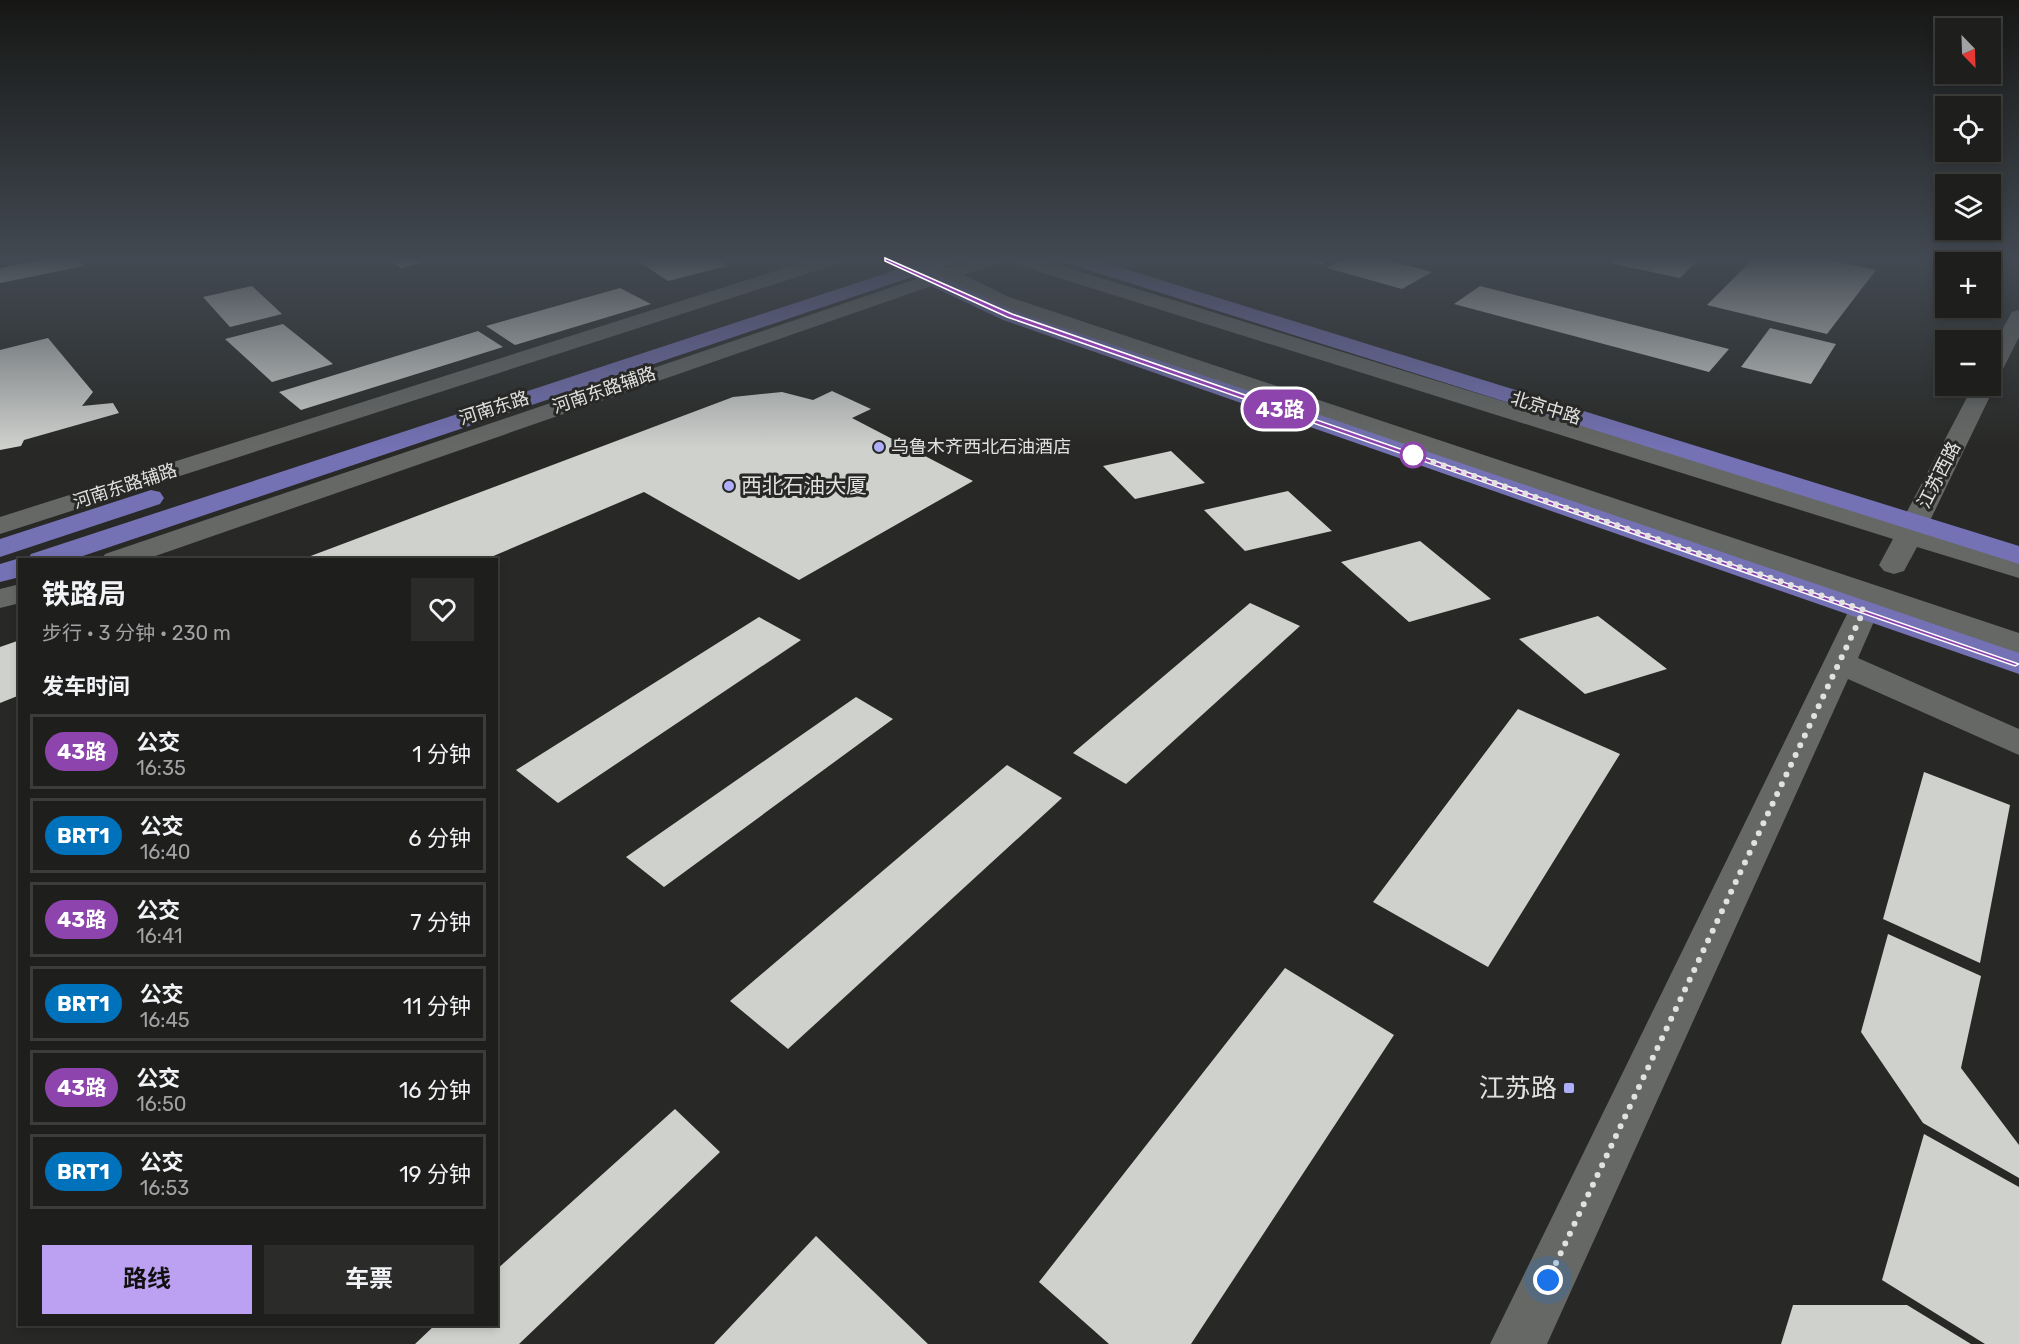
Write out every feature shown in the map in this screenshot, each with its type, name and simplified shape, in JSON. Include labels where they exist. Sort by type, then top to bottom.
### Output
[{"type":"main road","name":"河南东路","points":[[0,548],[691,322]]},
{"type":"main road","name":"河南东路","points":[[47,558],[770,322]]},
{"type":"main road","points":[[1027,322],[2019,664]]},
{"type":"main road","name":"北京中路","points":[[1268,322],[1912,529],[2019,555]]},
{"type":"main road","points":[[0,573],[18,568]]},
{"type":"street","name":"河南东路辅路","points":[[0,526],[637,322]]},
{"type":"street","name":"河南东路辅路","points":[[121,558],[566,403],[787,322]]},
{"type":"street","points":[[1063,322],[2019,644]]},
{"type":"street","points":[[1226,322],[1912,529],[2019,569]]},
{"type":"street","points":[[2001,351],[2016,322]]},
{"type":"street","name":"江苏西路","points":[[1894,565],[1979,396]]},
{"type":"street","points":[[0,599],[18,594]]},
{"type":"street","points":[[1518,1344],[1864,610]]},
{"type":"street","points":[[1839,662],[2019,742]]},
{"type":"building","points":[[225,322],[251,322],[230,327]]},
{"type":"building","points":[[501,322],[592,322],[515,345],[486,326]]},
{"type":"building","points":[[1520,322],[1621,322],[1729,349],[1709,372]]},
{"type":"building","points":[[1776,322],[1836,322],[1827,334]]},
{"type":"building","points":[[283,324],[333,364],[272,382],[225,339]]},
{"type":"building","points":[[1770,328],[1836,344],[1811,384],[1741,367]]},
{"type":"building","points":[[478,331],[503,347],[301,410],[279,392]]},
{"type":"building","points":[[48,338],[93,392],[82,406],[113,403],[119,413],[24,440],[21,446],[0,450],[0,350]]},
{"type":"building","name":"西北石油大厦","points":[[832,391],[871,409],[852,418],[973,481],[799,580],[644,492],[489,558],[305,558],[733,397],[782,392],[813,400]]},
{"type":"building","points":[[1171,451],[1205,483],[1135,499],[1103,466]]},
{"type":"building","points":[[1288,491],[1332,531],[1245,551],[1204,510]]},
{"type":"building","points":[[1420,541],[1491,599],[1409,622],[1341,562]]},
{"type":"building","points":[[1250,603],[1300,626],[1126,784],[1073,753]]},
{"type":"building","points":[[1598,616],[1667,669],[1585,694],[1519,639]]},
{"type":"building","points":[[759,617],[801,640],[558,803],[516,770]]},
{"type":"building","points":[[18,641],[18,696],[0,703],[0,647]]},
{"type":"building","points":[[856,697],[893,719],[664,887],[626,857]]},
{"type":"building","points":[[1518,709],[1620,754],[1488,967],[1373,902]]},
{"type":"building","points":[[1007,765],[1062,798],[788,1049],[730,1001]]},
{"type":"building","points":[[1924,772],[2010,805],[1980,963],[1883,919]]},
{"type":"building","points":[[1888,934],[1981,976],[1961,1068],[2019,1145],[2019,1178],[1923,1123],[1861,1032]]},
{"type":"building","points":[[1285,968],[1394,1035],[1191,1344],[1109,1344],[1039,1282]]},
{"type":"building","points":[[675,1109],[720,1152],[519,1344],[415,1344],[434,1326],[498,1326],[498,1268]]},
{"type":"building","points":[[1924,1134],[2019,1187],[2019,1344],[1985,1344],[1882,1280]]},
{"type":"building","points":[[816,1236],[928,1344],[714,1344]]},
{"type":"building","points":[[1793,1305],[1907,1305],[1971,1344],[1781,1344]]},
{"type":"bus line","name":"43路","points":[[1027,322],[2019,664]]},
{"type":"place","name":"乌鲁木齐西北石油酒店","points":[[879,447]]},
{"type":"place","name":"西北石油大厦","points":[[729,486]]},
{"type":"place","name":"江苏路","points":[[1569,1088]]},
{"type":"route","points":[[1413,455],[1864,610],[1548,1280]]}]
